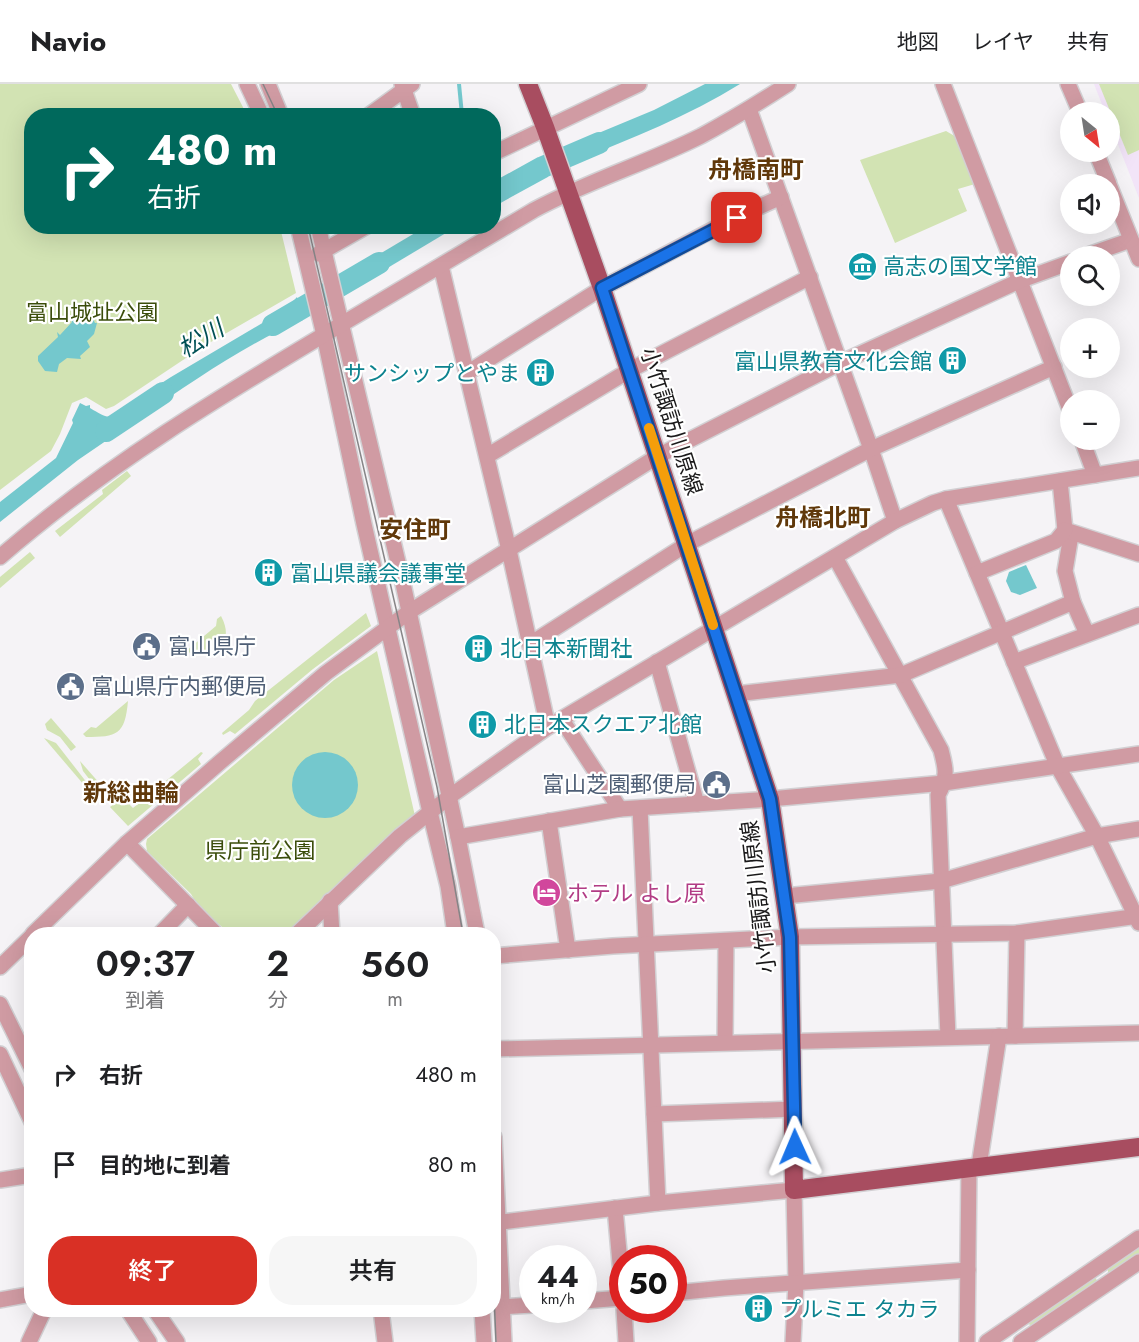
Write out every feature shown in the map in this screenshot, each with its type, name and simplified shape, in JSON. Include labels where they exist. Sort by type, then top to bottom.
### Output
[{"type":"main road","points":[[528,84],[547,131]]},
{"type":"main road","name":"小竹諏訪川原線","points":[[547,131],[630,370],[770,799],[790,937],[794,1190]]},
{"type":"main road","points":[[794,1190],[1139,1147]]},
{"type":"street","points":[[247,84],[258,108]]},
{"type":"street","points":[[268,84],[278,108]]},
{"type":"street","points":[[501,150],[547,131],[639,84]]},
{"type":"street","points":[[501,230],[534,210],[565,184],[700,136],[788,84]]},
{"type":"street","points":[[943,84],[1062,390]]},
{"type":"street","points":[[1068,84],[1076,102]]},
{"type":"street","points":[[378,108],[406,86],[411,108]]},
{"type":"street","points":[[749,109],[895,521]]},
{"type":"street","points":[[466,373],[602,288],[782,197]]},
{"type":"street","points":[[1120,212],[1139,259]]},
{"type":"street","points":[[300,234],[448,886],[454,927]]},
{"type":"street","points":[[320,234],[409,612],[476,927]]},
{"type":"street","points":[[308,267],[357,234]]},
{"type":"street","points":[[0,557],[68,501],[156,437],[494,234]]},
{"type":"street","points":[[1114,246],[1131,240]]},
{"type":"street","points":[[441,266],[530,644],[555,723],[621,809]]},
{"type":"street","points":[[40,927],[127,843],[326,673],[409,612],[658,456],[840,363],[1020,281],[1060,266]]},
{"type":"street","points":[[487,456],[630,370],[810,277]]},
{"type":"street","points":[[530,644],[687,544],[871,449],[1053,367]]},
{"type":"street","points":[[1086,450],[1095,475]]},
{"type":"street","points":[[304,927],[400,836],[449,797],[555,723],[895,521],[946,499],[1139,468]]},
{"type":"street","points":[[1060,481],[1065,530],[1070,541],[1065,571],[1073,602],[1087,634]]},
{"type":"street","points":[[501,955],[646,944],[790,937],[1017,933],[1138,918],[1097,836],[1058,767],[946,499]]},
{"type":"street","points":[[1065,530],[1139,554]]},
{"type":"street","points":[[977,573],[1056,541],[1065,530]]},
{"type":"street","points":[[835,557],[941,750],[947,771],[938,795],[948,1037]]},
{"type":"street","points":[[736,694],[901,675],[1073,602]]},
{"type":"street","points":[[1014,662],[1139,615]]},
{"type":"street","points":[[657,662],[697,804]]},
{"type":"street","points":[[458,837],[621,809],[770,799],[944,783],[1139,754]]},
{"type":"street","points":[[640,808],[658,1203]]},
{"type":"street","points":[[549,821],[568,950]]},
{"type":"street","points":[[785,896],[941,881],[1097,836],[1139,828]]},
{"type":"street","points":[[127,843],[209,927]]},
{"type":"street","points":[[330,902],[332,927]]},
{"type":"street","points":[[167,927],[188,905]]},
{"type":"street","points":[[1016,1036],[1017,933]]},
{"type":"street","points":[[725,1042],[726,941]]},
{"type":"street","points":[[0,967],[24,943]]},
{"type":"street","points":[[0,1004],[24,1052]]},
{"type":"street","points":[[501,1049],[1139,1033]]},
{"type":"street","points":[[966,1342],[974,1167],[999,1036]]},
{"type":"street","points":[[0,1054],[24,1105]]},
{"type":"street","points":[[654,1114],[794,1109]]},
{"type":"street","points":[[0,1180],[24,1176]]},
{"type":"street","points":[[501,1221],[794,1190],[796,1283],[793,1342]]},
{"type":"street","points":[[615,1208],[618,1245]]},
{"type":"street","points":[[987,1342],[1139,1238]]},
{"type":"street","points":[[1017,1322],[1026,1341],[1139,1262]]},
{"type":"street","points":[[687,1292],[968,1270]]},
{"type":"street","points":[[0,1300],[24,1296]]},
{"type":"street","points":[[504,1342],[501,1307],[519,1306]]},
{"type":"street","points":[[28,1342],[40,1317]]},
{"type":"street","points":[[133,1317],[149,1342]]},
{"type":"street","points":[[160,1317],[177,1342]]},
{"type":"street","points":[[382,1317],[385,1342]]},
{"type":"street","points":[[482,1317],[484,1342]]},
{"type":"street","points":[[625,1323],[626,1342]]},
{"type":"shaded area","points":[[1094,84],[1139,84],[1139,198],[1120,150],[1120,102],[1101,102]]},
{"type":"green space","name":"富山城址公園","points":[[0,84],[231,84],[243,108],[24,108],[24,234],[282,234],[296,293],[204,346],[114,406],[106,409],[86,397],[72,403],[51,451],[0,490]]},
{"type":"green space","points":[[1099,84],[1139,84],[1139,150],[1128,155],[1120,135],[1120,102],[1106,102]]},
{"type":"green space","points":[[946,131],[958,138],[975,184],[958,189],[967,211],[895,243],[860,160]]},
{"type":"green space","points":[[127,471],[131,476],[60,537],[55,531],[103,494],[102,490]]},
{"type":"green space","points":[[30,552],[35,558],[0,588],[0,577]]},
{"type":"green space","points":[[366,613],[371,626],[313,669],[235,734],[230,731],[223,735],[222,733],[249,710],[255,701]]},
{"type":"green space","points":[[221,616],[226,635],[219,646],[204,652],[185,652],[216,626],[217,619]]},
{"type":"green space","name":"県庁前公園","points":[[377,651],[415,816],[297,927],[222,927],[147,851],[147,839],[334,680]]},
{"type":"green space","points":[[128,701],[125,721],[118,732],[97,737],[86,737],[83,734],[91,727],[96,728]]},
{"type":"green space","points":[[51,718],[76,747],[71,751],[60,737],[47,730],[45,724]]},
{"type":"green space","points":[[44,738],[56,743],[91,788],[96,799]]},
{"type":"green space","points":[[201,752],[203,753],[198,759],[201,764],[128,826],[110,807],[122,797],[133,808]]},
{"type":"green space","points":[[80,761],[108,793],[103,797],[83,771]]},
{"type":"green space","points":[[1139,1248],[1139,1254],[1108,1273],[1108,1269]]},
{"type":"green space","points":[[1096,1278],[1097,1282],[1033,1326],[1028,1324],[1029,1321]]},
{"type":"water","points":[[457,84],[461,84],[463,108],[459,108]]},
{"type":"water","points":[[705,84],[740,84],[660,126],[576,161],[575,158],[573,159],[568,149],[589,137],[654,110]]},
{"type":"water","points":[[541,160],[543,175],[501,200],[501,181]]},
{"type":"water","points":[[413,234],[444,234],[354,288],[351,271]]},
{"type":"water","name":"松川","points":[[297,297],[303,320],[261,340],[142,416],[132,402],[286,309]]},
{"type":"water","points":[[72,316],[80,319],[92,317],[97,323],[94,334],[87,341],[90,347],[80,356],[81,359],[67,358],[59,364],[57,372],[45,371],[38,361],[38,356],[58,337],[57,332],[60,335],[72,322],[69,318]]},
{"type":"water","points":[[80,403],[90,405],[90,408],[108,417],[126,408],[135,421],[78,460],[0,522],[0,502],[56,458]]},
{"type":"water","points":[[1026,565],[1037,588],[1020,595],[1011,592],[1006,581],[1009,572]]},
{"type":"water","points":[[325,752],[338,755],[348,762],[355,772],[358,785],[355,798],[348,808],[338,815],[325,818],[312,815],[302,808],[295,798],[292,785],[295,772],[302,762],[312,755]]},
{"type":"waterway","name":"松川","points":[[501,190],[543,167],[599,143]]},
{"type":"waterway","name":"松川","points":[[273,325],[379,263]]},
{"type":"waterway","name":"松川","points":[[106,431],[163,393]]},
{"type":"tram line","points":[[263,84],[274,108]]},
{"type":"tram line","points":[[310,234],[437,787],[462,927]]},
{"type":"tram line","points":[[495,1317],[496,1342]]},
{"type":"slow traffic","points":[[649,428],[713,625]]},
{"type":"place","name":"高志の国文学館","points":[[862,266]]},
{"type":"place","name":"富山県教育文化会館","points":[[953,361]]},
{"type":"place","name":"サンシップとやま","points":[[541,373]]},
{"type":"place","name":"富山県議会議事堂","points":[[269,573]]},
{"type":"place","name":"富山県庁","points":[[147,646]]},
{"type":"place","name":"北日本新聞社","points":[[479,648]]},
{"type":"place","name":"富山県庁内郵便局","points":[[70,686]]},
{"type":"place","name":"北日本スクエア北館","points":[[483,724]]},
{"type":"place","name":"富山芝園郵便局","points":[[717,784]]},
{"type":"place","name":"ホテル よし原","points":[[546,893]]},
{"type":"place","name":"プルミエ タカラ","points":[[758,1309]]},
{"type":"district","name":"舟橋南町","points":[[756,170]]},
{"type":"district","name":"舟橋北町","points":[[823,518]]},
{"type":"district","name":"安住町","points":[[415,530]]},
{"type":"district","name":"新総曲輪","points":[[131,793]]},
{"type":"route","points":[[737,218],[602,288],[770,799],[790,937],[795,1147]]}]
